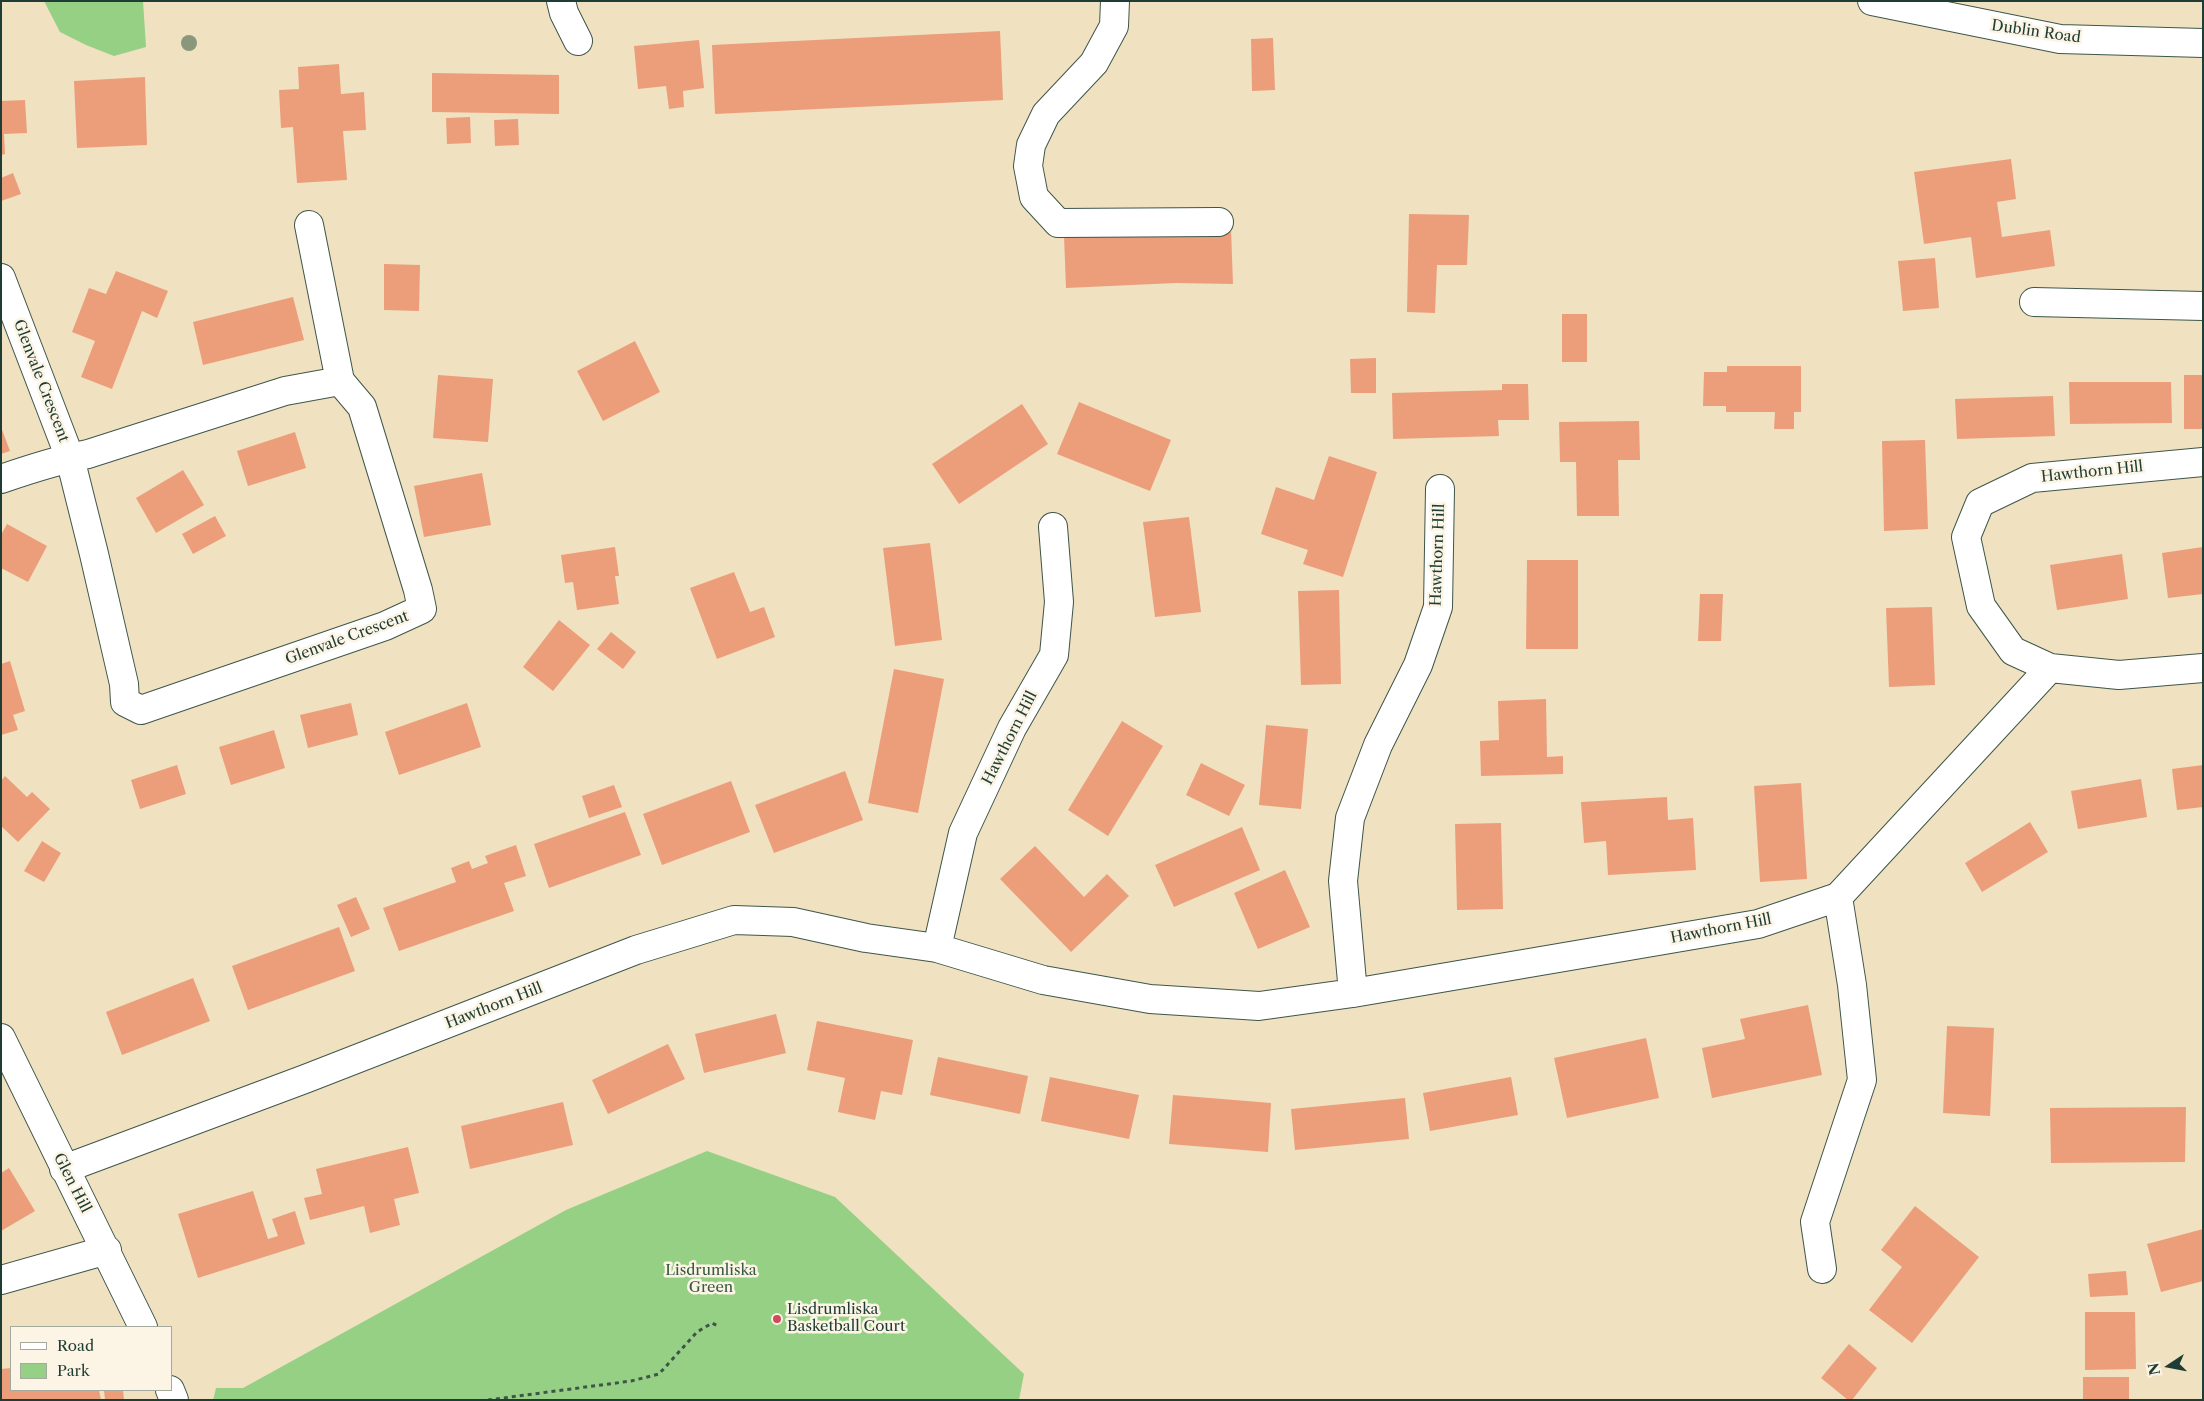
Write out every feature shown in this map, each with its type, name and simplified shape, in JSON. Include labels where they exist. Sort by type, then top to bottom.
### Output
[{"type":"street","points":[[561,1],[564,12],[578,41]]},
{"type":"street","points":[[1115,1],[1114,26],[1094,63],[1046,114],[1031,144],[1028,166],[1034,197],[1058,223],[1219,222]]},
{"type":"street","name":"Dublin Road","points":[[1872,1],[2060,39],[2203,43]]},
{"type":"street","points":[[308,225],[340,381]]},
{"type":"street","name":"Glenvale Crescent","points":[[1,278],[70,458],[124,684],[125,702],[140,710],[385,626],[422,609],[418,590],[362,407],[340,381],[285,391],[88,454],[70,458],[56,460],[1,479]]},
{"type":"street","points":[[2034,302],[2203,306]]},
{"type":"street","name":"Hawthorn Hill","points":[[2203,462],[2032,478],[1980,503],[1966,537],[1980,606],[2013,651],[2050,668],[2119,675],[2203,668]]},
{"type":"street","name":"Hawthorn Hill","points":[[1353,993],[1343,881],[1350,818],[1378,745],[1418,665],[1438,606],[1440,489]]},
{"type":"street","name":"Hawthorn Hill","points":[[937,948],[963,833],[1012,728],[1054,654],[1059,602],[1053,527]]},
{"type":"street","name":"Hawthorn Hill","points":[[64,1169],[305,1079],[636,950],[734,920],[793,922],[866,938],[937,948],[1043,980],[1150,999],[1259,1006],[1353,993],[1758,924],[1838,897],[2050,668]]},
{"type":"street","points":[[1822,1269],[1815,1222],[1862,1080],[1852,985],[1838,897]]},
{"type":"street","name":"Glen Hill","points":[[1,1038],[64,1169],[107,1250],[143,1326]]},
{"type":"street","points":[[1,1280],[107,1250]]},
{"type":"path","points":[[488,1400],[631,1382],[660,1374],[696,1332],[712,1324],[718,1326]]},
{"type":"green space","points":[[44,1],[143,1],[146,47],[114,56],[86,45],[60,32]]},
{"type":"green space","name":"Lisdrumliska Green","points":[[707,1151],[835,1197],[1024,1374],[1019,1400],[213,1400],[216,1388],[243,1388],[566,1210]]},
{"type":"building","points":[[1000,31],[1003,100],[715,114],[712,45]]},
{"type":"building","points":[[1273,38],[1275,90],[1252,91],[1251,39]]},
{"type":"building","points":[[699,40],[704,88],[683,91],[684,107],[669,109],[666,86],[638,89],[634,46]]},
{"type":"building","points":[[339,64],[341,94],[364,92],[366,130],[343,131],[347,180],[297,183],[293,127],[281,128],[279,90],[299,89],[298,67]]},
{"type":"building","points":[[432,73],[559,75],[559,114],[432,112]]},
{"type":"building","points":[[145,77],[147,145],[77,148],[74,81]]},
{"type":"building","points":[[25,100],[27,133],[4,134],[5,154],[1,155],[1,101]]},
{"type":"building","points":[[470,117],[471,143],[447,144],[446,118]]},
{"type":"building","points":[[518,119],[519,145],[495,146],[494,120]]},
{"type":"building","points":[[2011,159],[2016,199],[1997,202],[2002,237],[2050,230],[2055,266],[1976,278],[1971,237],[1924,244],[1914,172]]},
{"type":"building","points":[[13,173],[21,194],[1,201],[1,178]]},
{"type":"building","points":[[1409,214],[1469,215],[1467,265],[1437,265],[1435,313],[1407,312]]},
{"type":"building","points":[[1231,229],[1233,284],[1176,283],[1066,288],[1064,236]]},
{"type":"building","points":[[1935,258],[1939,308],[1903,311],[1898,261]]},
{"type":"building","points":[[384,264],[420,265],[419,311],[384,310]]},
{"type":"building","points":[[116,271],[168,291],[157,318],[142,311],[112,389],[81,377],[95,341],[72,332],[89,288],[106,294]]},
{"type":"building","points":[[293,297],[304,340],[203,365],[193,322]]},
{"type":"building","points":[[1562,314],[1587,314],[1587,362],[1562,362]]},
{"type":"building","points":[[635,341],[660,392],[603,421],[577,371]]},
{"type":"building","points":[[1376,358],[1376,393],[1351,393],[1350,359]]},
{"type":"building","points":[[1727,366],[1801,366],[1801,412],[1794,412],[1794,429],[1774,429],[1775,412],[1726,412],[1726,406],[1703,406],[1704,372],[1727,372]]},
{"type":"building","points":[[438,375],[493,379],[488,442],[433,438]]},
{"type":"building","points":[[2184,375],[2203,375],[2203,429],[2184,429]]},
{"type":"building","points":[[2069,382],[2171,382],[2172,423],[2070,424]]},
{"type":"building","points":[[1502,384],[1528,384],[1529,420],[1498,420],[1499,436],[1393,439],[1392,393],[1502,390]]},
{"type":"building","points":[[2053,396],[2055,436],[1957,439],[1955,399]]},
{"type":"building","points":[[1079,402],[1171,440],[1150,491],[1057,454]]},
{"type":"building","points":[[1022,404],[1048,444],[959,504],[932,464]]},
{"type":"building","points":[[1639,421],[1640,460],[1618,460],[1619,516],[1577,516],[1576,462],[1560,462],[1559,422]]},
{"type":"building","points":[[1,427],[10,451],[1,454]]},
{"type":"building","points":[[295,432],[306,468],[248,486],[237,451]]},
{"type":"building","points":[[1925,440],[1928,529],[1884,531],[1882,441]]},
{"type":"building","points":[[1329,456],[1377,472],[1343,577],[1303,564],[1308,550],[1261,534],[1276,487],[1314,500]]},
{"type":"building","points":[[183,470],[204,505],[156,533],[136,498]]},
{"type":"building","points":[[482,473],[491,525],[424,537],[414,486]]},
{"type":"building","points":[[215,516],[226,536],[193,554],[182,534]]},
{"type":"building","points":[[1189,517],[1201,612],[1155,617],[1143,522]]},
{"type":"building","points":[[7,524],[47,546],[28,582],[1,568],[1,535]]},
{"type":"building","points":[[930,543],[942,640],[895,646],[883,548]]},
{"type":"building","points":[[615,547],[619,576],[615,576],[619,604],[577,610],[573,582],[565,583],[561,555]]},
{"type":"building","points":[[2203,547],[2203,594],[2168,598],[2162,553]]},
{"type":"building","points":[[2122,554],[2128,599],[2057,610],[2050,565]]},
{"type":"building","points":[[1527,560],[1578,560],[1578,649],[1526,649]]},
{"type":"building","points":[[734,572],[750,612],[764,607],[775,637],[717,659],[690,588]]},
{"type":"building","points":[[1339,590],[1341,684],[1301,685],[1298,591]]},
{"type":"building","points":[[1700,594],[1723,594],[1721,641],[1698,641]]},
{"type":"building","points":[[1932,607],[1935,685],[1889,687],[1886,608]]},
{"type":"building","points":[[559,620],[590,645],[553,691],[523,667]]},
{"type":"building","points":[[611,632],[636,652],[623,669],[597,649]]},
{"type":"building","points":[[10,661],[25,711],[13,715],[18,730],[1,735],[1,664]]},
{"type":"building","points":[[894,669],[944,679],[918,813],[868,803]]},
{"type":"building","points":[[1546,699],[1547,757],[1563,756],[1563,774],[1481,776],[1480,741],[1499,740],[1498,701]]},
{"type":"building","points":[[351,703],[358,735],[308,748],[300,715]]},
{"type":"building","points":[[467,703],[481,747],[399,775],[385,732]]},
{"type":"building","points":[[1122,721],[1163,746],[1108,836],[1068,810]]},
{"type":"building","points":[[1266,725],[1308,729],[1301,809],[1259,805]]},
{"type":"building","points":[[274,730],[285,768],[231,785],[219,747]]},
{"type":"building","points":[[1201,763],[1245,785],[1229,816],[1186,795]]},
{"type":"building","points":[[177,765],[186,794],[140,809],[131,780]]},
{"type":"building","points":[[2203,765],[2203,807],[2177,810],[2172,769]]},
{"type":"building","points":[[845,771],[863,820],[774,853],[755,805]]},
{"type":"building","points":[[5,776],[27,797],[32,792],[50,809],[18,842],[1,826],[1,781]]},
{"type":"building","points":[[2141,779],[2147,817],[2078,829],[2071,791]]},
{"type":"building","points":[[731,781],[750,832],[662,865],[643,814]]},
{"type":"building","points":[[1801,783],[1807,879],[1760,882],[1754,786]]},
{"type":"building","points":[[614,785],[622,807],[589,818],[582,796]]},
{"type":"building","points":[[1667,797],[1668,820],[1693,818],[1696,870],[1608,875],[1606,841],[1584,843],[1581,802]]},
{"type":"building","points":[[625,812],[641,855],[549,888],[534,844]]},
{"type":"building","points":[[2030,822],[2048,852],[1982,892],[1965,863]]},
{"type":"building","points":[[1501,823],[1503,909],[1457,910],[1455,824]]},
{"type":"building","points":[[1242,827],[1260,870],[1174,907],[1155,865]]},
{"type":"building","points":[[42,841],[61,853],[44,882],[24,871]]},
{"type":"building","points":[[516,845],[526,876],[504,883],[514,911],[399,951],[383,908],[456,882],[451,868],[469,861],[472,869],[488,863],[485,856]]},
{"type":"building","points":[[1035,846],[1084,897],[1107,874],[1129,896],[1071,952],[1000,879]]},
{"type":"building","points":[[1285,870],[1310,927],[1258,949],[1234,893]]},
{"type":"building","points":[[356,897],[370,929],[351,937],[337,905]]},
{"type":"building","points":[[339,927],[355,971],[248,1010],[232,966]]},
{"type":"building","points":[[193,978],[210,1021],[122,1055],[106,1012]]},
{"type":"building","points":[[1808,1005],[1822,1075],[1712,1098],[1702,1048],[1745,1039],[1740,1019]]},
{"type":"building","points":[[776,1014],[786,1053],[704,1073],[695,1034]]},
{"type":"building","points":[[817,1021],[913,1040],[902,1095],[881,1091],[875,1120],[838,1112],[845,1078],[807,1070]]},
{"type":"building","points":[[1947,1026],[1994,1028],[1990,1116],[1943,1113]]},
{"type":"building","points":[[1646,1038],[1659,1098],[1567,1118],[1554,1058]]},
{"type":"building","points":[[668,1044],[685,1079],[608,1114],[592,1080]]},
{"type":"building","points":[[938,1057],[1028,1076],[1020,1114],[930,1095]]},
{"type":"building","points":[[1050,1077],[1139,1095],[1129,1139],[1041,1121]]},
{"type":"building","points":[[1511,1077],[1518,1115],[1430,1131],[1423,1093]]},
{"type":"building","points":[[1173,1095],[1271,1103],[1268,1152],[1169,1144]]},
{"type":"building","points":[[1405,1098],[1409,1139],[1295,1150],[1291,1109]]},
{"type":"building","points":[[563,1102],[573,1145],[470,1169],[461,1126]]},
{"type":"building","points":[[2186,1107],[2185,1162],[2051,1163],[2050,1108]]},
{"type":"building","points":[[408,1147],[419,1193],[394,1199],[400,1225],[370,1233],[364,1206],[310,1220],[304,1198],[322,1194],[316,1169]]},
{"type":"building","points":[[9,1168],[35,1211],[1,1231],[1,1173]]},
{"type":"building","points":[[253,1191],[268,1239],[278,1236],[272,1219],[295,1211],[305,1244],[198,1278],[178,1214]]},
{"type":"building","points":[[1915,1206],[1979,1257],[1912,1343],[1869,1310],[1902,1267],[1881,1250]]},
{"type":"building","points":[[2203,1229],[2203,1281],[2161,1292],[2147,1244]]},
{"type":"building","points":[[2126,1271],[2128,1295],[2090,1297],[2088,1274]]},
{"type":"building","points":[[2085,1312],[2135,1312],[2136,1369],[2085,1370]]},
{"type":"building","points":[[1849,1344],[1877,1368],[1852,1400],[1848,1400],[1821,1378]]},
{"type":"building","points":[[10,1368],[10,1391],[99,1391],[101,1400],[1,1400],[1,1369]]},
{"type":"building","points":[[2083,1377],[2129,1377],[2129,1400],[2083,1400]]},
{"type":"building","points":[[104,1391],[123,1391],[124,1400],[105,1400]]},
{"type":"place","name":"Lisdrumliska Basketball Court","points":[[777,1319]]}]
